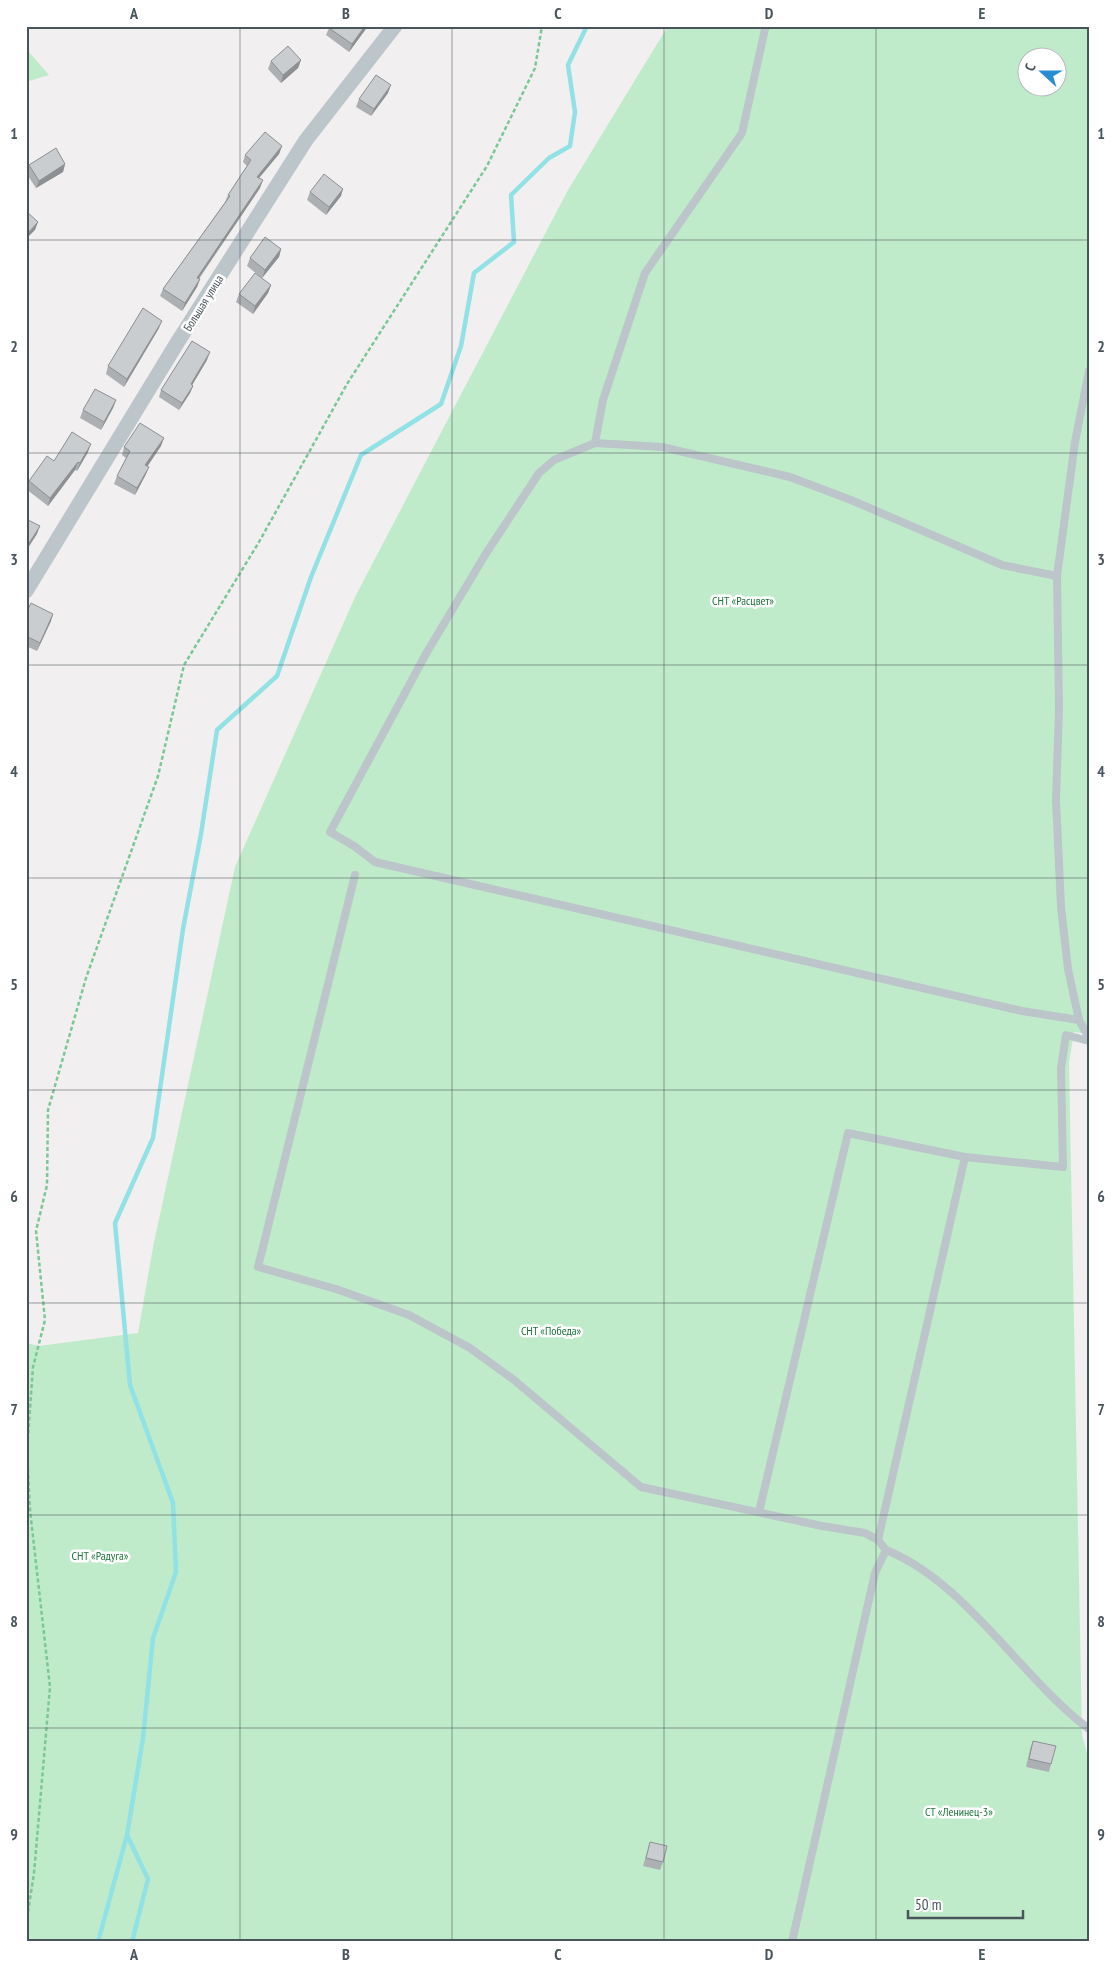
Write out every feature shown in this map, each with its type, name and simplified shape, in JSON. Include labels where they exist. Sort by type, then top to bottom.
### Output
[{"type":"street","name":"Большая улица","points":[[26,591],[177,343],[306,140],[395,26]]},
{"type":"lane","points":[[595,443],[604,400],[645,273],[742,133],[765,29]]},
{"type":"lane","points":[[1089,371],[1074,442],[1057,576],[1059,709],[1056,800],[1062,907],[1068,969],[1079,1020],[1089,1039]]},
{"type":"lane","points":[[1057,576],[1002,565],[851,500],[790,477],[662,447],[595,443],[554,460],[539,472],[482,560],[427,652],[330,832],[354,846],[375,862],[1022,1010],[1079,1020]]},
{"type":"lane","points":[[355,875],[258,1267],[336,1289],[409,1314],[470,1348],[514,1380],[641,1487],[822,1526],[866,1533],[878,1540],[886,1550],[902,1556],[933,1578],[968,1609],[1010,1655],[1089,1729]]},
{"type":"lane","points":[[759,1512],[848,1133],[965,1157],[1063,1167],[1061,1068],[1066,1035],[1089,1039]]},
{"type":"lane","points":[[878,1540],[965,1157]]},
{"type":"lane","points":[[792,1942],[875,1573],[886,1550]]},
{"type":"path","points":[[26,1925],[34,1874],[50,1687],[30,1510],[27,1451],[34,1367],[46,1320],[36,1231],[47,1185],[48,1110],[86,978],[158,776],[184,665],[258,542],[347,384],[487,166],[535,68],[542,26]]},
{"type":"green space","points":[[668,26],[1089,26],[1089,1034],[1074,1032],[1069,1063],[1082,1735],[1089,1761],[1089,1942],[26,1942],[26,1343],[39,1346],[138,1333],[153,1247],[235,867],[356,595],[568,190]]},
{"type":"green space","points":[[26,50],[28,51],[49,75],[26,82]]},
{"type":"building","points":[[330,26],[365,26],[352,44],[329,28]]},
{"type":"building","points":[[288,46],[301,60],[283,75],[271,61]]},
{"type":"building","points":[[376,75],[391,85],[374,109],[359,99]]},
{"type":"building","points":[[265,132],[282,146],[257,177],[263,180],[197,278],[200,279],[185,303],[163,289],[230,196],[228,195],[251,160],[245,155]]},
{"type":"building","points":[[56,148],[65,164],[39,181],[29,165]]},
{"type":"building","points":[[324,174],[343,189],[329,207],[310,192]]},
{"type":"building","points":[[26,211],[38,222],[26,235]]},
{"type":"building","points":[[265,237],[281,249],[265,270],[250,258]]},
{"type":"building","points":[[255,273],[271,285],[255,306],[239,294]]},
{"type":"building","points":[[143,308],[162,321],[127,379],[108,366]]},
{"type":"building","points":[[192,341],[210,352],[182,403],[161,390]]},
{"type":"building","points":[[95,389],[116,400],[104,422],[83,410]]},
{"type":"building","points":[[140,423],[164,438],[145,465],[149,467],[137,488],[117,476],[130,451],[124,447]]},
{"type":"building","points":[[72,432],[91,444],[80,463],[78,462],[50,498],[29,481],[47,456],[54,461]]},
{"type":"building","points":[[26,519],[40,526],[26,548]]},
{"type":"building","points":[[31,603],[53,614],[40,643],[26,636],[26,613]]},
{"type":"building","points":[[1033,1741],[1056,1746],[1051,1764],[1029,1759]]},
{"type":"building","points":[[650,1842],[667,1846],[663,1862],[646,1858]]},
{"type":"waterway","points":[[98,1942],[127,1835],[143,1738],[153,1638],[176,1572],[173,1503],[130,1385],[115,1223],[153,1138],[183,929],[201,834],[217,730],[277,676],[311,577],[361,455],[441,404],[461,346],[474,273],[514,242],[511,195],[549,158],[570,146],[575,112],[568,65],[587,26]]},
{"type":"waterway","points":[[127,1835],[148,1879],[132,1942]]},
{"type":"park label","name":"СНТ «Расцвет»","points":[[743,600]]},
{"type":"park label","name":"СНТ «Победа»","points":[[551,1330]]},
{"type":"park label","name":"СНТ «Радуга»","points":[[100,1555]]},
{"type":"park label","name":"СТ «Ленинец-3»","points":[[959,1811]]}]
